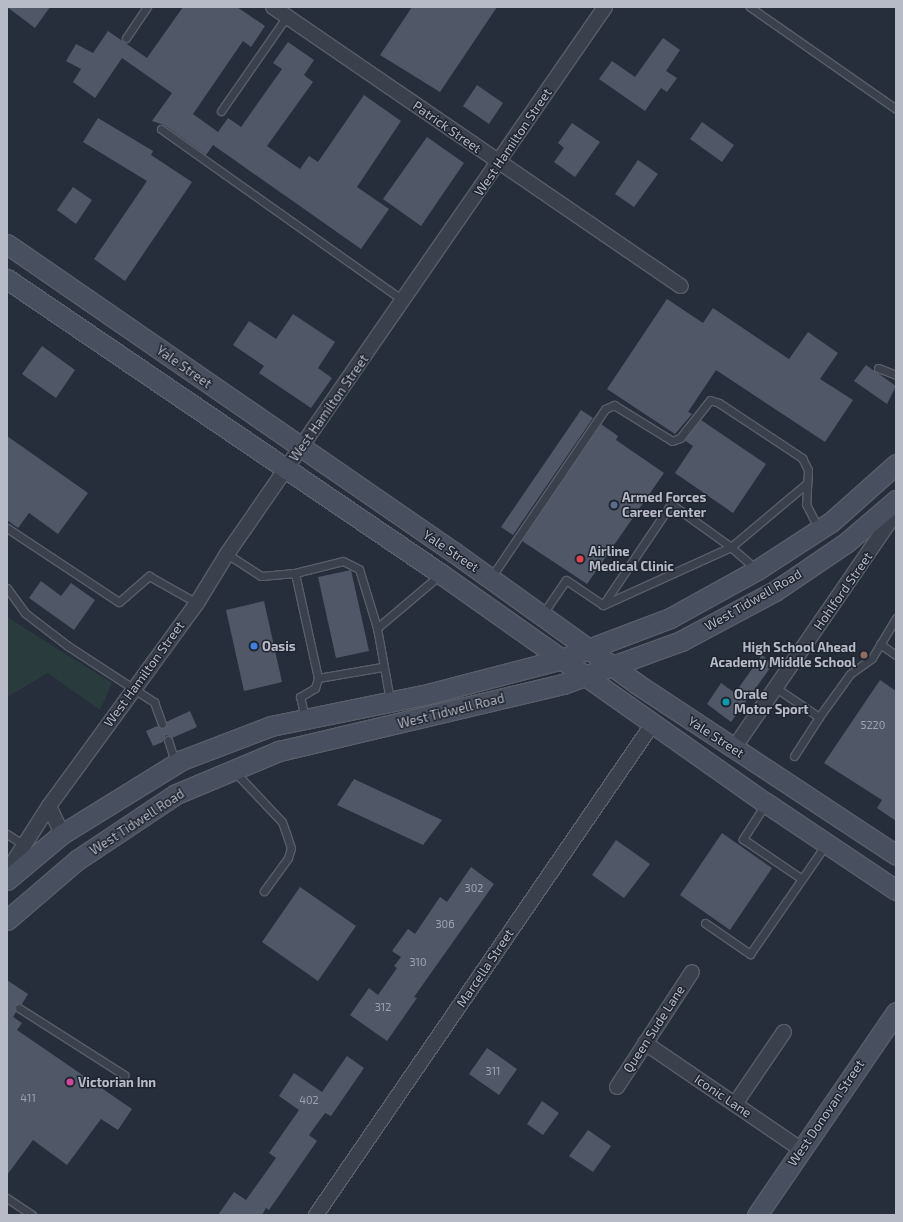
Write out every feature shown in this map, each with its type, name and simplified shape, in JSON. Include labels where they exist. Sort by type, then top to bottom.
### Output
[{"type":"main road","name":"Yale Street","points":[[7,244],[301,449],[455,553],[613,665],[734,748],[896,855]]},
{"type":"main road","name":"Yale Street","points":[[7,279],[441,574],[654,722],[766,803],[896,890]]},
{"type":"main road","points":[[57,314],[74,290]]},
{"type":"main road","name":"West Tidwell Road","points":[[7,880],[62,834],[176,764],[271,726],[305,721],[390,702],[562,659],[670,618],[757,570],[825,526],[896,464]]},
{"type":"main road","name":"West Tidwell Road","points":[[7,920],[78,860],[176,794],[232,769],[279,751],[588,677],[613,665],[688,637],[775,591],[847,542],[896,500]]},
{"type":"main road","points":[[825,526],[847,542]]},
{"type":"main road","points":[[441,574],[455,553]]},
{"type":"main road","points":[[305,721],[308,745]]},
{"type":"main road","points":[[62,834],[78,860]]},
{"type":"main road","name":"West Donovan Street","points":[[756,1215],[896,1012]]},
{"type":"street","name":"Patrick Street","points":[[273,7],[499,163],[681,286]]},
{"type":"street","name":"West Hamilton Street","points":[[7,872],[49,806],[197,603],[227,554],[404,302],[605,7]]},
{"type":"street","name":"Hohlford Street","points":[[734,748],[896,512]]},
{"type":"street","name":"Marcella Street","points":[[316,1215],[654,722]]},
{"type":"street","points":[[49,806],[62,834]]},
{"type":"street","name":"Queen Sude Lane","points":[[617,1087],[692,972]]},
{"type":"street","points":[[735,1104],[784,1032]]},
{"type":"street","name":"Iconic Lane","points":[[645,1043],[802,1150]]},
{"type":"lane","points":[[126,38],[147,7]]},
{"type":"lane","points":[[750,7],[896,109]]},
{"type":"lane","points":[[221,111],[287,16]]},
{"type":"lane","points":[[161,130],[404,302]]},
{"type":"lane","points":[[878,368],[896,375]]},
{"type":"lane","points":[[490,579],[606,409],[614,404],[672,441],[680,438],[710,400],[719,403],[802,458],[808,470],[806,504],[825,526]]},
{"type":"lane","points":[[603,605],[731,547],[806,484]]},
{"type":"lane","points":[[603,605],[671,504],[731,547],[757,570]]},
{"type":"lane","points":[[7,528],[120,602],[149,576],[197,603]]},
{"type":"lane","points":[[227,554],[261,576],[295,573],[343,561],[359,569],[377,628],[382,667],[390,702]]},
{"type":"lane","points":[[295,573],[318,678],[315,688],[300,698],[305,721]]},
{"type":"lane","points":[[377,628],[441,574]]},
{"type":"lane","points":[[542,615],[566,580],[603,605]]},
{"type":"lane","points":[[7,588],[25,613],[68,646],[154,702],[162,724]]},
{"type":"lane","points":[[794,756],[819,717],[850,674],[872,658],[894,621]]},
{"type":"lane","points":[[880,644],[896,655]]},
{"type":"lane","points":[[318,678],[382,667]]},
{"type":"lane","points":[[776,688],[819,717]]},
{"type":"lane","points":[[168,740],[176,764]]},
{"type":"lane","points":[[232,769],[282,822],[288,836],[291,848],[288,858],[264,891]]},
{"type":"lane","points":[[766,803],[743,838],[802,879]]},
{"type":"lane","points":[[7,834],[24,845]]},
{"type":"lane","points":[[705,923],[750,954],[827,843]]},
{"type":"lane","points":[[19,1008],[124,1075]]},
{"type":"lane","points":[[7,1198],[32,1215]]},
{"type":"shaded area","points":[[7,617],[112,683],[100,710],[48,673],[7,697]]},
{"type":"building","points":[[7,7],[50,7],[35,28]]},
{"type":"building","points":[[183,7],[237,7],[265,26],[251,47],[243,41],[193,114],[218,132],[228,118],[241,127],[282,69],[273,63],[288,42],[314,60],[304,75],[313,82],[267,146],[300,169],[309,156],[318,162],[364,95],[401,121],[357,187],[389,209],[361,249],[213,145],[206,155],[164,125],[152,121],[172,93],[122,58],[95,98],[73,82],[81,69],[66,61],[76,44],[93,53],[108,31],[147,58]]},
{"type":"building","points":[[412,7],[497,7],[440,92],[380,55]]},
{"type":"building","points":[[663,38],[680,50],[666,71],[677,78],[667,92],[661,88],[645,111],[599,79],[612,61],[635,77]]},
{"type":"building","points":[[477,85],[503,103],[489,124],[463,106]]},
{"type":"building","points":[[98,118],[153,151],[151,155],[192,182],[125,281],[94,259],[147,181],[83,142]]},
{"type":"building","points":[[702,122],[734,145],[722,162],[690,139]]},
{"type":"building","points":[[572,123],[600,142],[575,177],[554,162],[564,148],[558,143]]},
{"type":"building","points":[[427,137],[464,163],[421,226],[383,199]]},
{"type":"building","points":[[638,160],[658,174],[634,207],[615,194]]},
{"type":"building","points":[[73,187],[92,200],[76,224],[57,210]]},
{"type":"building","points":[[667,299],[703,323],[713,308],[789,359],[808,332],[838,353],[820,379],[853,400],[825,442],[716,370],[688,412],[692,414],[675,434],[607,389]]},
{"type":"building","points":[[293,314],[335,342],[318,368],[332,378],[311,408],[259,373],[264,366],[233,345],[249,321],[276,339]]},
{"type":"building","points":[[42,346],[75,370],[56,398],[22,374]]},
{"type":"building","points":[[866,365],[896,386],[887,404],[854,381]]},
{"type":"building","points":[[581,410],[593,418],[513,535],[501,527]]},
{"type":"building","points":[[701,420],[766,464],[733,513],[675,473],[693,446],[684,440]]},
{"type":"building","points":[[601,424],[618,436],[616,440],[664,473],[587,584],[522,541]]},
{"type":"building","points":[[7,436],[88,493],[58,534],[29,513],[18,528],[7,520]]},
{"type":"building","points":[[351,570],[369,651],[336,658],[318,577]]},
{"type":"building","points":[[41,581],[61,596],[71,583],[95,600],[74,630],[29,598]]},
{"type":"building","name":"Oasis","points":[[264,601],[282,682],[244,691],[226,610]]},
{"type":"building","points":[[762,655],[773,664],[731,722],[707,704],[721,683],[735,693]]},
{"type":"building","points":[[880,680],[896,691],[896,821],[877,808],[882,800],[824,763]]},
{"type":"building","points":[[190,711],[197,727],[172,738],[166,735],[163,742],[153,746],[146,731],[157,726],[164,729],[166,722]]},
{"type":"building","points":[[354,779],[442,820],[423,845],[337,805]]},
{"type":"building","points":[[722,833],[772,868],[730,930],[680,895]]},
{"type":"building","points":[[616,840],[650,864],[624,898],[592,875]]},
{"type":"building","points":[[471,867],[494,884],[414,997],[417,998],[387,1041],[350,1015],[369,988],[378,995],[397,968],[394,966],[401,957],[392,951],[408,929],[415,934],[440,897],[447,902]]},
{"type":"building","points":[[300,887],[356,926],[318,981],[262,942]]},
{"type":"building","points":[[7,980],[28,994],[22,1004],[15,1006],[16,1012],[13,1017],[22,1023],[17,1030],[132,1109],[118,1130],[101,1119],[67,1165],[33,1140],[7,1175]]},
{"type":"building","points":[[487,1048],[517,1069],[499,1095],[469,1074]]},
{"type":"building","points":[[347,1056],[364,1068],[331,1116],[325,1113],[309,1135],[317,1141],[269,1210],[266,1208],[262,1215],[218,1215],[234,1192],[246,1200],[276,1158],[269,1153],[299,1110],[279,1096],[294,1073],[322,1092]]},
{"type":"building","points":[[542,1101],[559,1113],[543,1135],[527,1124]]},
{"type":"building","points":[[588,1130],[611,1146],[593,1172],[569,1156]]},
{"type":"place","name":"Armed Forces Career Center","points":[[614,505]]},
{"type":"place","name":"Airline Medical Clinic","points":[[580,559]]},
{"type":"place","name":"Oasis","points":[[254,646]]},
{"type":"place","name":"High School Ahead Academy Middle School","points":[[864,655]]},
{"type":"place","name":"Orale Motor Sport","points":[[726,702]]},
{"type":"place","name":"Victorian Inn","points":[[70,1082]]}]
